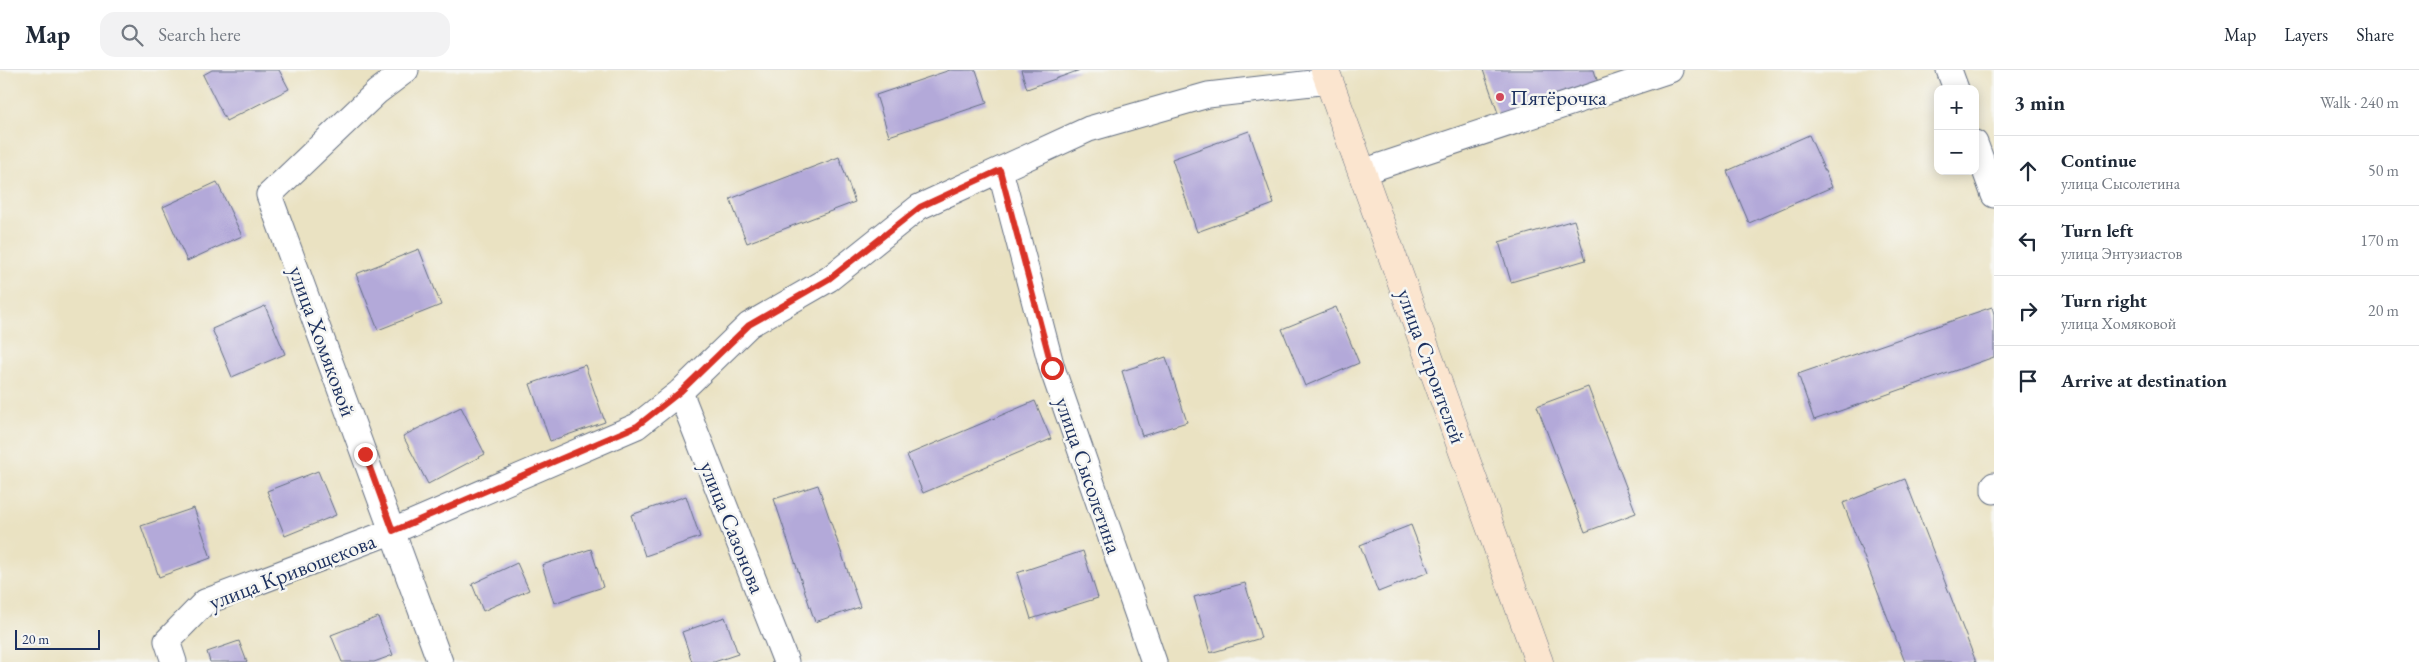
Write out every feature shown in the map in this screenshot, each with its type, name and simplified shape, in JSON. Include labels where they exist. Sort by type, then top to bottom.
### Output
[{"type":"main road","name":"улица Строителей","points":[[1327,76],[1539,662]]},
{"type":"street","name":"улица Хомяковой","points":[[406,70],[377,92],[269,195],[440,662]]},
{"type":"street","points":[[1362,172],[1670,70]]},
{"type":"street","points":[[1949,70],[1955,85]]},
{"type":"street","points":[[393,531],[637,426],[680,392],[749,325],[829,279],[920,207],[1089,129],[1208,95],[1327,76]]},
{"type":"street","points":[[1979,154],[1994,195]]},
{"type":"street","name":"улица Сысолетина","points":[[1000,170],[1052,368],[1154,662]]},
{"type":"street","name":"улица Сазонова","points":[[680,392],[786,662]]},
{"type":"street","points":[[1994,485],[1994,491]]},
{"type":"street","name":"улица Кривощекова","points":[[174,662],[167,641],[205,602],[393,531]]},
{"type":"building","points":[[212,70],[279,70],[289,89],[226,121],[203,75]]},
{"type":"building","points":[[950,70],[976,70],[987,103],[889,136],[876,95]]},
{"type":"building","points":[[1021,70],[1080,70],[1027,89]]},
{"type":"building","points":[[1483,70],[1594,70],[1598,83],[1499,116]]},
{"type":"building","points":[[1249,131],[1274,204],[1197,232],[1172,159]]},
{"type":"building","points":[[1809,135],[1832,187],[1749,223],[1727,171]]},
{"type":"building","points":[[839,157],[855,202],[747,243],[730,199]]},
{"type":"building","points":[[217,182],[242,236],[187,261],[163,207]]},
{"type":"building","points":[[1574,220],[1586,260],[1511,282],[1499,242]]},
{"type":"building","points":[[419,249],[441,305],[378,330],[356,274]]},
{"type":"building","points":[[265,306],[285,354],[232,377],[212,329]]},
{"type":"building","points":[[1336,307],[1359,363],[1305,386],[1282,329]]},
{"type":"building","points":[[1992,307],[1994,314],[1994,357],[1814,420],[1798,374]]},
{"type":"building","points":[[1166,357],[1187,422],[1142,436],[1122,371]]},
{"type":"building","points":[[585,365],[605,422],[550,441],[530,384]]},
{"type":"building","points":[[1588,387],[1636,513],[1585,532],[1537,406]]},
{"type":"building","points":[[1035,401],[1051,439],[923,493],[907,455]]},
{"type":"building","points":[[461,407],[485,454],[428,484],[403,436]]},
{"type":"building","points":[[318,471],[336,515],[285,536],[267,491]]},
{"type":"building","points":[[1905,479],[1976,662],[1905,662],[1843,503]]},
{"type":"building","points":[[818,485],[860,607],[815,622],[774,499]]},
{"type":"building","points":[[686,496],[700,537],[645,556],[631,515]]},
{"type":"building","points":[[194,508],[211,558],[159,577],[141,526]]},
{"type":"building","points":[[1411,525],[1429,572],[1378,592],[1360,545]]},
{"type":"building","points":[[591,549],[603,587],[554,603],[542,565]]},
{"type":"building","points":[[1083,551],[1098,598],[1031,619],[1017,573]]},
{"type":"building","points":[[517,563],[529,590],[483,611],[472,584]]},
{"type":"building","points":[[1245,583],[1261,638],[1210,653],[1194,597]]},
{"type":"building","points":[[378,617],[393,655],[374,662],[342,662],[331,635]]},
{"type":"building","points":[[725,617],[738,654],[714,662],[692,662],[682,632]]},
{"type":"building","points":[[239,641],[247,662],[210,662],[207,652]]},
{"type":"place","name":"Пятёрочка","points":[[1500,97]]},
{"type":"route","points":[[365,454],[393,531],[637,426],[680,392],[749,325],[829,279],[920,207],[1000,170],[1052,368]]}]
